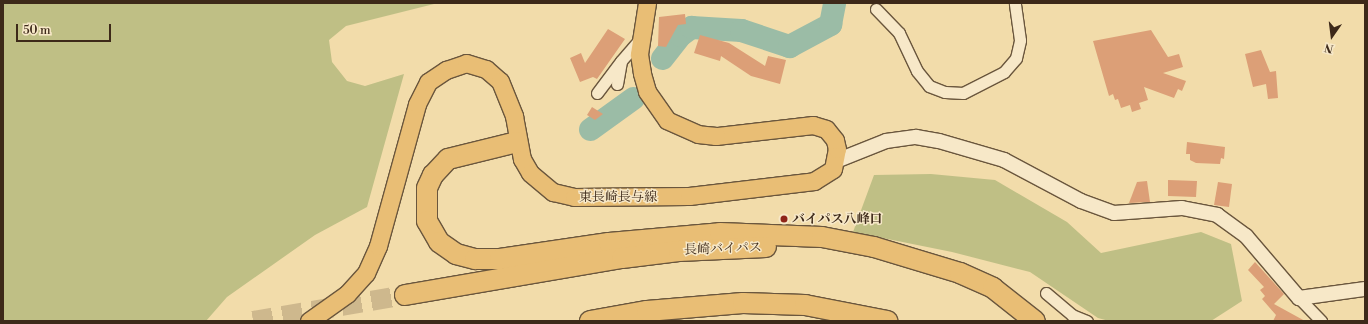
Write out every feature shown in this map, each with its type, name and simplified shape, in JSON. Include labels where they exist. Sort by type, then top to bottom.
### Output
[{"type":"highway","points":[[517,142],[448,159],[433,175],[427,188],[427,220],[439,242],[456,254],[475,259],[500,259],[650,240],[720,233],[774,233],[874,247],[927,261],[993,288],[1035,321]]},
{"type":"highway","points":[[548,270],[650,240]]},
{"type":"highway","name":"長崎バイパス","points":[[406,295],[548,270],[710,248],[776,247],[826,252],[922,273],[962,288],[1031,321]]},
{"type":"highway","points":[[590,321],[682,307],[743,303],[805,305],[887,321]]},
{"type":"highway","points":[[642,321],[682,307]]},
{"type":"main road","points":[[647,3],[639,54],[647,91],[667,120],[698,134],[716,136],[813,125],[826,129],[835,140],[836,161]]},
{"type":"main road","name":"東長崎長与線","points":[[309,321],[347,294],[366,273],[378,246],[407,134],[428,82],[446,70],[466,64],[486,69],[500,81],[509,98],[517,142],[530,173],[554,192],[574,197],[689,196],[784,186],[814,181],[826,175],[836,161]]},
{"type":"street","points":[[876,9],[899,33],[917,72],[929,86],[945,92],[963,93],[1004,72],[1016,58],[1020,40],[1015,3]]},
{"type":"street","points":[[597,93],[621,61],[642,37]]},
{"type":"street","points":[[617,84],[621,61]]},
{"type":"street","points":[[836,161],[886,141],[916,137],[1004,160],[1081,201],[1114,213],[1182,208],[1201,210],[1217,215],[1246,236],[1299,298],[1321,321]]},
{"type":"street","points":[[1299,298],[1365,289]]},
{"type":"street","points":[[1046,293],[1067,311],[1087,321]]},
{"type":"green space","points":[[3,3],[438,3],[346,26],[329,40],[332,62],[347,81],[365,86],[404,74],[367,207],[315,235],[227,297],[206,321],[3,321]]},
{"type":"green space","points":[[931,174],[995,180],[1067,222],[1101,253],[1201,232],[1231,244],[1242,301],[1211,321],[1109,321],[1098,318],[1030,272],[952,252],[853,232],[874,175]]},
{"type":"building","points":[[685,14],[686,24],[678,25],[666,47],[658,46],[659,17]]},
{"type":"building","points":[[608,29],[625,39],[597,79],[593,77],[580,82],[570,58],[581,53],[585,63]]},
{"type":"building","points":[[1151,30],[1168,57],[1179,54],[1183,67],[1163,73],[1186,81],[1182,91],[1178,89],[1174,98],[1144,87],[1148,100],[1139,103],[1141,109],[1132,112],[1130,105],[1121,108],[1118,99],[1115,100],[1113,94],[1109,96],[1093,41]]},
{"type":"building","points":[[700,35],[729,43],[765,66],[768,56],[786,60],[780,84],[751,76],[721,56],[720,61],[694,53]]},
{"type":"building","points":[[1261,50],[1270,72],[1276,71],[1278,98],[1268,99],[1266,84],[1253,87],[1245,54]]},
{"type":"building","points":[[592,107],[603,114],[595,120],[587,115]]},
{"type":"building","points":[[1187,142],[1225,147],[1224,159],[1221,158],[1220,164],[1196,163],[1190,160],[1190,154],[1186,154]]},
{"type":"building","points":[[1168,180],[1197,181],[1196,197],[1168,196]]},
{"type":"building","points":[[1147,181],[1150,202],[1129,203],[1137,182]]},
{"type":"building","points":[[1218,182],[1232,184],[1229,207],[1214,205]]},
{"type":"building","points":[[1255,262],[1284,294],[1274,304],[1305,321],[1273,321],[1276,315],[1262,299],[1265,296],[1260,290],[1264,287],[1248,270]]},
{"type":"waterway","points":[[662,58],[680,35],[691,27],[741,30],[789,46],[830,24],[834,3]]},
{"type":"waterway","points":[[590,129],[633,98]]},
{"type":"tunnel","points":[[253,321],[405,295]]},
{"type":"place","name":"バイパス八峰口","points":[[784,219]]}]
